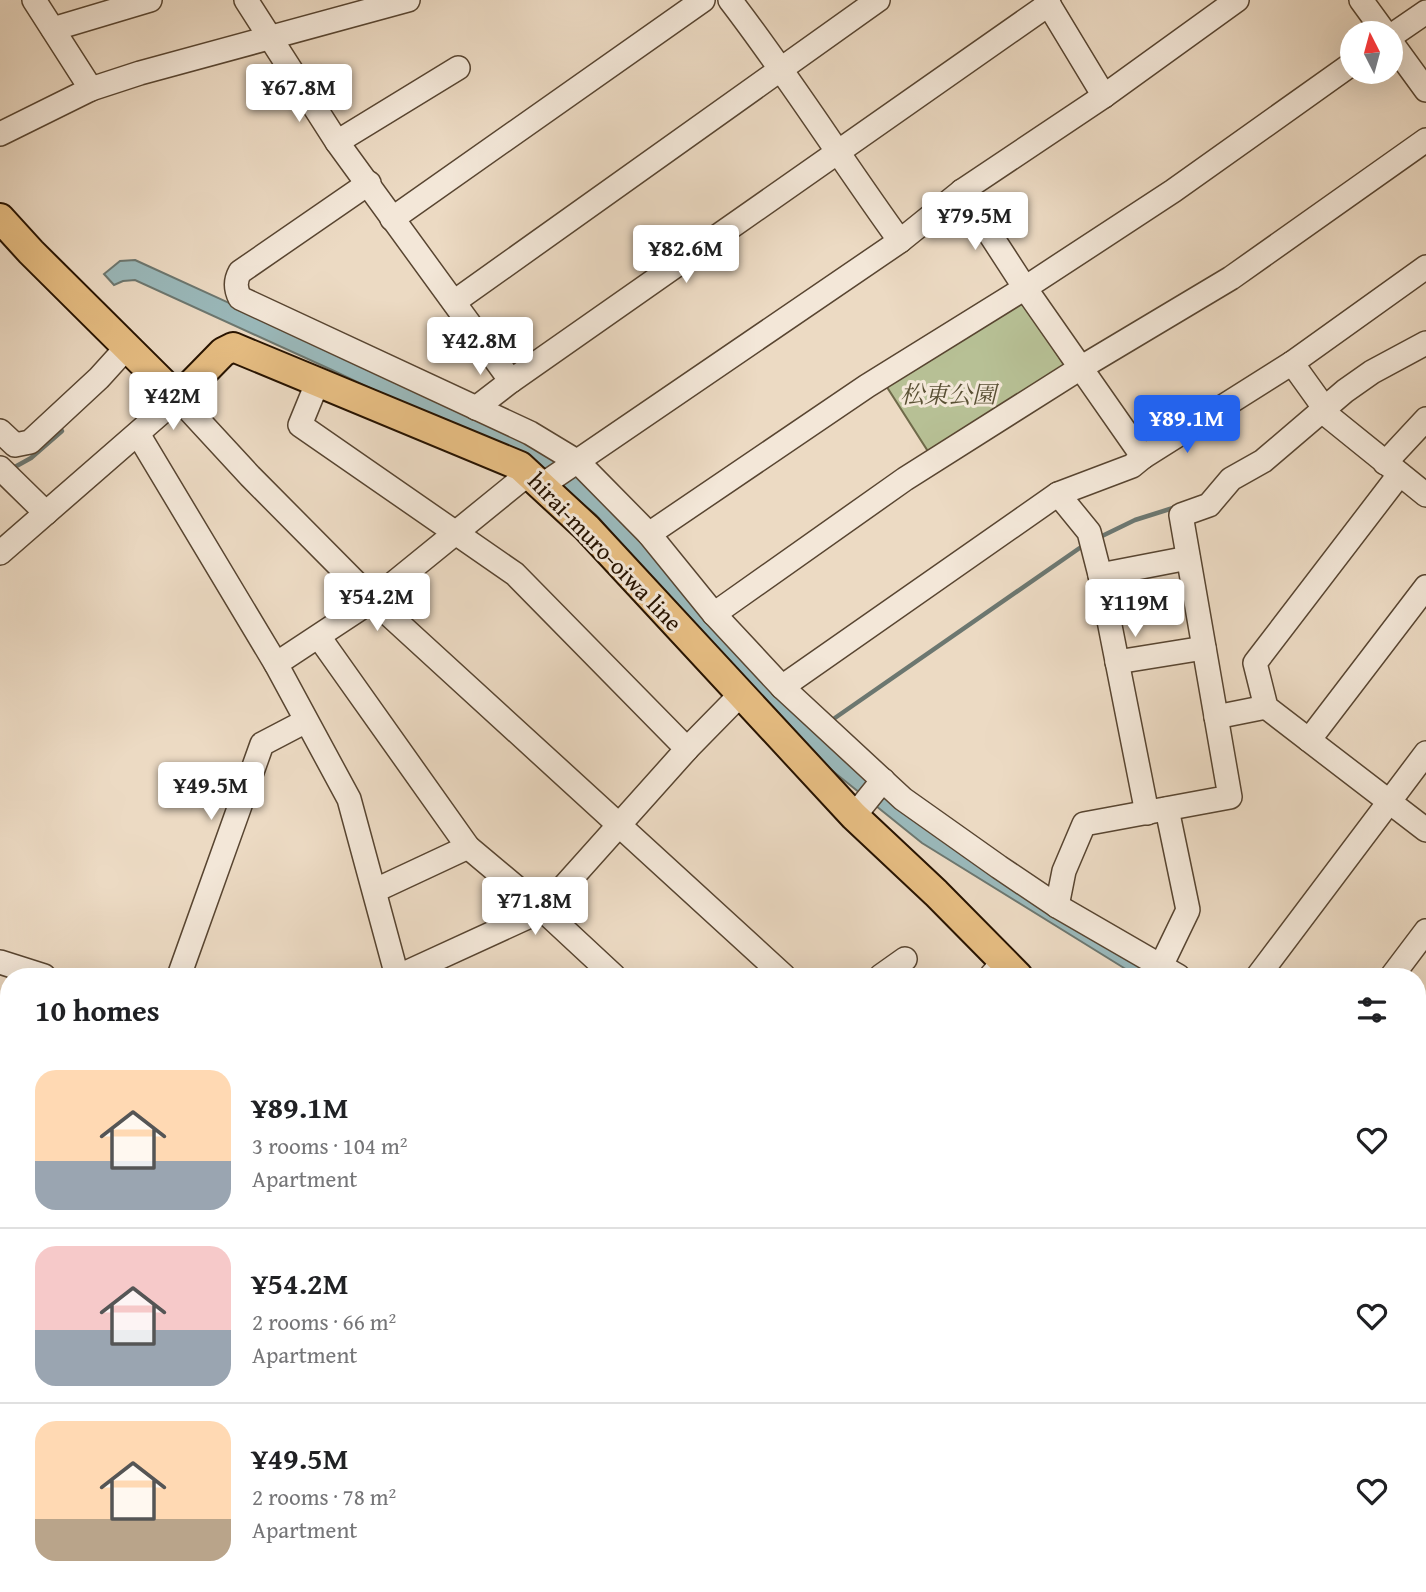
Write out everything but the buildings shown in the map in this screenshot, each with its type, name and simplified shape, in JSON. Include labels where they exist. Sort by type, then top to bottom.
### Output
[{"type":"main road","points":[[0,218],[178,398]]},
{"type":"main road","name":"hirai-muro-oiwa line","points":[[178,398],[223,352],[233,347],[520,466],[539,480],[587,528],[741,694],[859,809],[1001,968]]},
{"type":"street","points":[[34,0],[91,89]]},
{"type":"street","points":[[246,0],[337,142],[511,381]]},
{"type":"street","points":[[0,134],[91,89],[140,73],[408,0]]},
{"type":"street","points":[[393,219],[703,0]]},
{"type":"street","points":[[730,0],[781,67],[836,153],[900,241]]},
{"type":"street","points":[[454,302],[878,0]]},
{"type":"street","points":[[276,664],[373,600],[454,533],[539,480],[574,463],[900,241],[962,191],[1104,96],[1237,0]]},
{"type":"street","points":[[1361,0],[1376,21]]},
{"type":"street","points":[[53,29],[139,2]]},
{"type":"street","points":[[476,408],[1047,2],[1104,96]]},
{"type":"street","points":[[1404,27],[1426,12]]},
{"type":"street","points":[[1404,60],[1426,90]]},
{"type":"street","points":[[337,142],[458,68]]},
{"type":"street","points":[[649,534],[867,386],[1025,288],[1173,191],[1340,72]]},
{"type":"street","points":[[714,614],[905,479],[1231,278],[1426,141]]},
{"type":"street","points":[[369,183],[240,272],[236,278],[236,290],[240,298],[555,446],[649,534],[714,614],[782,687],[883,780],[945,830],[1057,906],[1162,968]]},
{"type":"street","points":[[962,191],[1025,288],[1143,457]]},
{"type":"street","points":[[782,687],[1058,494],[1132,466],[1292,363],[1426,267]]},
{"type":"street","points":[[1057,906],[1064,871],[1084,824],[1230,797],[1181,515],[1209,505],[1231,479],[1263,461],[1372,372],[1426,343]]},
{"type":"street","points":[[0,431],[15,445],[30,442],[99,378],[128,346]]},
{"type":"street","points":[[1292,363],[1324,410],[1426,495]]},
{"type":"street","points":[[318,381],[300,425],[529,586],[687,749]]},
{"type":"street","points":[[0,553],[178,398],[250,476],[373,600],[775,968]]},
{"type":"street","points":[[1426,419],[1255,663],[1266,707],[1426,830]]},
{"type":"street","points":[[138,434],[276,664],[349,799],[396,968]]},
{"type":"street","points":[[0,468],[46,513]]},
{"type":"street","points":[[1058,494],[1089,532],[1117,662],[1157,811],[1188,910],[1170,968]]},
{"type":"street","points":[[1100,575],[1188,558]]},
{"type":"street","points":[[1309,740],[1426,587]]},
{"type":"street","points":[[319,636],[468,846],[544,910],[605,968]]},
{"type":"street","points":[[1117,662],[1204,648]]},
{"type":"street","points":[[416,968],[544,910],[687,749],[741,694]]},
{"type":"street","points":[[1216,717],[1266,707]]},
{"type":"street","points":[[182,968],[262,744],[306,721]]},
{"type":"street","points":[[1264,968],[1426,753]]},
{"type":"street","points":[[859,809],[883,780]]},
{"type":"street","points":[[376,890],[468,846]]},
{"type":"street","points":[[1398,968],[1426,931]]},
{"type":"street","points":[[892,968],[905,959]]},
{"type":"street","points":[[0,962],[19,968]]},
{"type":"green space","name":"松東公園","points":[[1019,303],[1027,307],[1064,365],[1064,370],[931,456],[885,384]]},
{"type":"water","points":[[135,260],[492,423],[578,473],[801,716],[1150,968],[1124,968],[922,843],[814,756],[713,648],[596,515],[543,471],[135,280],[114,285],[104,274],[120,261]]},
{"type":"waterway","points":[[13,468],[31,458],[62,431]]},
{"type":"waterway","points":[[1100,537],[1135,520],[1176,507]]},
{"type":"waterway","points":[[832,720],[1084,545]]}]
